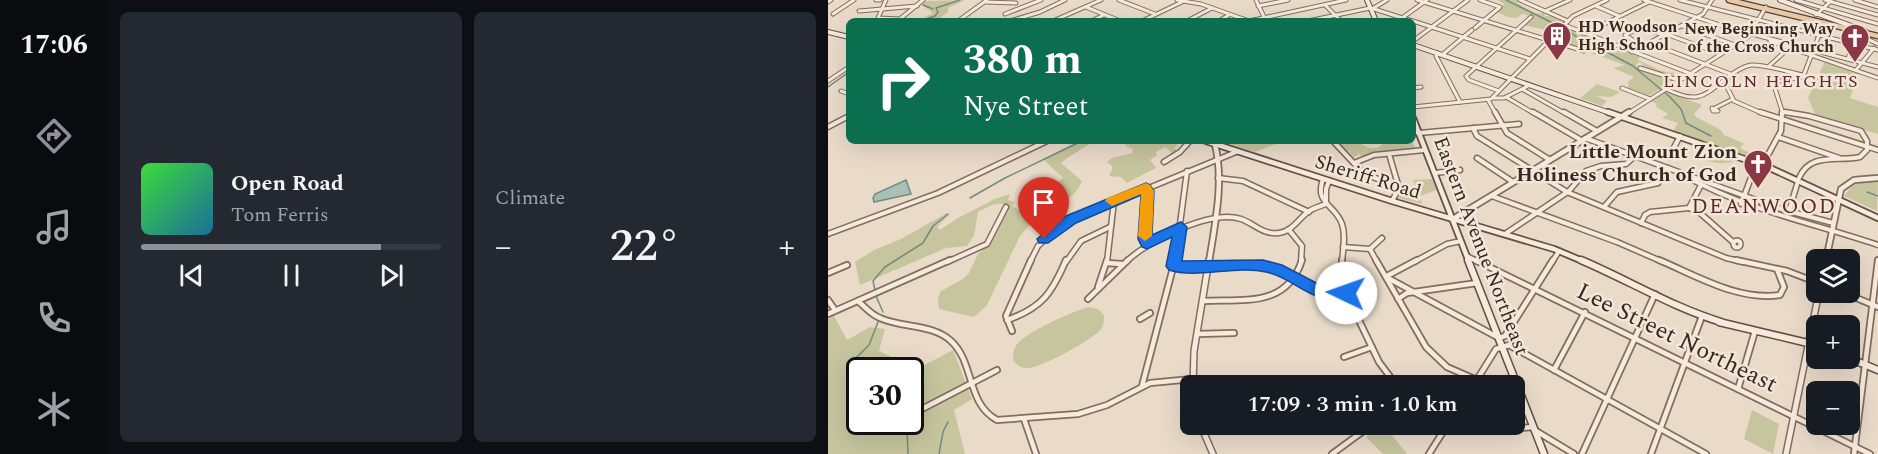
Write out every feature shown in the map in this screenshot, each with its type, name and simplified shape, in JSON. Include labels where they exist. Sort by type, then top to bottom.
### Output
[{"type":"main road","points":[[1367,0],[1374,18]]},
{"type":"main road","points":[[1730,0],[1870,32]]},
{"type":"main road","points":[[1736,0],[1765,8]]},
{"type":"main road","points":[[1780,0],[1836,26]]},
{"type":"main road","points":[[1818,16],[1824,22],[1836,26],[1878,35]]},
{"type":"main road","points":[[1818,16],[1878,35]]},
{"type":"main road","points":[[828,32],[846,36]]},
{"type":"main road","points":[[1416,44],[1680,136]]},
{"type":"main road","points":[[1621,116],[1759,163],[1878,216]]},
{"type":"main road","points":[[1640,123],[1653,126]]},
{"type":"main road","name":"Eastern Avenue Northeast","points":[[1416,126],[1544,454]]},
{"type":"main road","points":[[1659,130],[1669,131]]},
{"type":"main road","name":"Sheriff Road","points":[[1217,144],[1236,152],[1392,201],[1559,251],[1593,264],[1702,316],[1806,342]]},
{"type":"main road","points":[[1860,362],[1878,369]]},
{"type":"street","points":[[833,14],[854,0]]},
{"type":"street","points":[[886,0],[878,18],[901,18],[923,0]]},
{"type":"street","points":[[995,3],[999,0]]},
{"type":"street","points":[[1005,14],[1041,0]]},
{"type":"street","points":[[1020,18],[1040,12],[1065,0]]},
{"type":"street","points":[[1060,18],[1101,0]]},
{"type":"street","points":[[1119,0],[1156,15]]},
{"type":"street","points":[[1177,0],[1212,8],[1238,18]]},
{"type":"street","points":[[1256,0],[1265,18]]},
{"type":"street","points":[[1258,6],[1288,0]]},
{"type":"street","points":[[1270,18],[1346,0]]},
{"type":"street","points":[[1322,18],[1371,9],[1387,0]]},
{"type":"street","points":[[1417,0],[1584,51]]},
{"type":"street","points":[[1418,38],[1468,0]]},
{"type":"street","points":[[1460,102],[1436,56],[1463,38],[1500,7],[1480,0]]},
{"type":"street","points":[[1520,0],[1568,21]]},
{"type":"street","points":[[1528,3],[1536,0]]},
{"type":"street","points":[[1545,11],[1570,0]]},
{"type":"street","points":[[1493,98],[1576,14],[1607,0]]},
{"type":"street","points":[[1644,0],[1791,46],[1878,78]]},
{"type":"street","points":[[1680,0],[1876,49]]},
{"type":"street","points":[[1632,52],[1696,17],[1713,0]]},
{"type":"street","points":[[1796,0],[1878,24]]},
{"type":"street","points":[[1825,0],[1878,15]]},
{"type":"street","points":[[1854,0],[1878,7]]},
{"type":"street","points":[[962,18],[986,1],[995,3],[1017,1],[1020,9]]},
{"type":"street","points":[[1149,18],[1184,1]]},
{"type":"street","points":[[1371,9],[1402,18],[1425,1]]},
{"type":"street","points":[[1818,16],[1831,1]]},
{"type":"street","points":[[1584,34],[1649,2]]},
{"type":"street","points":[[1325,5],[1338,18]]},
{"type":"street","points":[[860,11],[918,6]]},
{"type":"street","points":[[1595,6],[1620,16]]},
{"type":"street","points":[[1086,7],[1112,18]]},
{"type":"street","points":[[1193,18],[1212,8]]},
{"type":"street","points":[[1453,219],[1754,35],[1765,8]]},
{"type":"street","points":[[1098,18],[1105,15]]},
{"type":"street","points":[[1224,18],[1230,15]]},
{"type":"street","points":[[1499,91],[1469,80],[1467,75],[1530,16]]},
{"type":"street","points":[[1416,22],[1530,59]]},
{"type":"street","points":[[1741,204],[1759,163],[1778,137],[1783,121],[1783,112],[1773,82],[1799,79],[1803,75],[1824,22]]},
{"type":"street","points":[[1681,26],[1736,45]]},
{"type":"street","points":[[1562,27],[1689,74]]},
{"type":"street","points":[[1642,46],[1626,38],[1626,35],[1642,27],[1721,54]]},
{"type":"street","points":[[1848,59],[1856,32],[1878,44],[1856,70]]},
{"type":"street","points":[[1649,43],[1733,75]]},
{"type":"street","points":[[1791,46],[1878,67]]},
{"type":"street","points":[[1768,67],[1791,46]]},
{"type":"street","points":[[1664,89],[1682,97],[1699,99],[1749,65],[1803,75]]},
{"type":"street","points":[[828,81],[846,68]]},
{"type":"street","points":[[1640,68],[1678,80]]},
{"type":"street","points":[[1728,79],[1726,85],[1733,99],[1746,108],[1878,150]]},
{"type":"street","points":[[1416,107],[1506,97],[1530,85]]},
{"type":"street","points":[[1416,88],[1421,87]]},
{"type":"street","points":[[1622,88],[1649,99]]},
{"type":"street","points":[[1522,89],[1596,131]]},
{"type":"street","points":[[841,91],[846,93]]},
{"type":"street","points":[[1506,97],[1583,139],[1833,226],[1878,245]]},
{"type":"street","points":[[1715,108],[1733,99]]},
{"type":"street","points":[[1488,100],[1509,134],[1550,160]]},
{"type":"street","points":[[1783,112],[1808,115],[1864,134],[1867,147]]},
{"type":"street","points":[[828,127],[846,118]]},
{"type":"street","points":[[1416,132],[1519,124]]},
{"type":"street","points":[[1473,128],[1477,136],[1567,192],[1729,259],[1777,268],[1806,278]]},
{"type":"street","points":[[1669,157],[1680,136]]},
{"type":"street","points":[[1778,137],[1839,159]]},
{"type":"street","points":[[828,234],[938,193],[1041,144]]},
{"type":"street","points":[[1164,162],[1180,152],[1187,144]]},
{"type":"street","points":[[1193,375],[1216,218],[1219,158],[1215,144]]},
{"type":"street","points":[[1335,144],[1365,175],[1398,186]]},
{"type":"street","points":[[1789,211],[1803,168],[1811,162],[1858,158],[1867,147]]},
{"type":"street","points":[[1354,163],[1374,155],[1425,150]]},
{"type":"street","points":[[1012,331],[1007,320],[1009,306],[1036,250],[1044,239],[1064,223],[1114,200],[1236,152]]},
{"type":"street","points":[[1389,154],[1398,186],[1392,201]]},
{"type":"street","points":[[1505,234],[1567,192],[1586,171],[1601,166],[1626,164],[1635,156]]},
{"type":"street","points":[[1477,158],[1514,183]]},
{"type":"street","points":[[1604,207],[1611,196],[1620,190],[1658,183],[1668,168]]},
{"type":"street","points":[[1435,173],[1460,170]]},
{"type":"street","points":[[1142,387],[1170,272],[1174,266],[1187,171]]},
{"type":"street","points":[[1681,173],[1741,204],[1777,217],[1833,226]]},
{"type":"street","points":[[1218,178],[1243,181],[1309,212]]},
{"type":"street","points":[[1828,249],[1841,189],[1850,182],[1878,178]]},
{"type":"street","points":[[1326,180],[1326,204],[1342,224],[1341,280],[1372,347],[1388,375]]},
{"type":"street","points":[[1689,208],[1701,185]]},
{"type":"street","points":[[1146,188],[1148,191],[1145,239],[1147,244]]},
{"type":"street","points":[[1492,196],[1617,242],[1708,282],[1739,293],[1768,297],[1780,295],[1784,287],[1777,268]]},
{"type":"street","points":[[1096,291],[1107,263],[1114,200]]},
{"type":"street","points":[[1088,299],[1147,244],[1181,227],[1216,218],[1239,218],[1266,233],[1289,230],[1309,212],[1326,204]]},
{"type":"street","points":[[828,314],[987,244],[1006,207]]},
{"type":"street","points":[[1641,223],[1645,215],[1651,212],[1680,211],[1689,208],[1700,213],[1733,242]]},
{"type":"street","points":[[1007,320],[1028,311],[1045,300],[1053,291],[1076,245],[1089,236],[1110,227]]},
{"type":"street","points":[[1203,301],[1267,297],[1283,291],[1295,280],[1304,252],[1302,243],[1289,230]]},
{"type":"street","points":[[1343,248],[1370,249],[1382,238]]},
{"type":"street","points":[[1386,277],[1447,244],[1461,241]]},
{"type":"street","points":[[1370,249],[1432,354],[1447,367],[1465,375]]},
{"type":"street","points":[[1386,277],[1499,338],[1505,336],[1559,251]]},
{"type":"street","name":"Lee Street Northeast","points":[[1467,256],[1870,454]]},
{"type":"street","points":[[1854,454],[1875,306],[1878,260]]},
{"type":"street","points":[[1107,263],[1123,264]]},
{"type":"street","points":[[828,273],[847,265]]},
{"type":"street","points":[[1174,266],[1263,265],[1277,269],[1325,294],[1346,293]]},
{"type":"street","points":[[1398,299],[1403,294],[1478,283]]},
{"type":"street","points":[[1582,454],[1655,294]]},
{"type":"street","points":[[828,300],[835,310]]},
{"type":"street","points":[[1860,300],[1875,306]]},
{"type":"street","points":[[858,301],[874,315],[884,320],[946,336],[957,347],[980,404],[992,418],[1002,420],[1058,417],[1087,412],[1158,381],[1180,382]]},
{"type":"street","points":[[1554,370],[1585,312]]},
{"type":"street","points":[[1140,319],[1150,313]]},
{"type":"street","points":[[1651,454],[1702,316]]},
{"type":"street","points":[[1738,389],[1755,331]]},
{"type":"street","points":[[1197,334],[1234,333]]},
{"type":"street","points":[[1480,375],[1496,350],[1509,345],[1706,454]]},
{"type":"street","points":[[1344,357],[1372,347]]},
{"type":"street","points":[[1786,454],[1806,354]]},
{"type":"street","points":[[924,408],[996,370]]},
{"type":"street","points":[[1024,419],[1034,453]]},
{"type":"street","points":[[1525,429],[1534,429],[1574,454]]},
{"type":"street","points":[[1205,435],[1213,454]]},
{"type":"street","points":[[1332,454],[1358,435]]},
{"type":"street","points":[[1429,454],[1441,435]]},
{"type":"shaded area","points":[[965,0],[948,8],[948,12],[941,18],[924,18],[933,13],[922,5],[925,1]]},
{"type":"shaded area","points":[[1497,0],[1518,0],[1520,1],[1517,3],[1531,11],[1544,13],[1545,16],[1553,16],[1565,22],[1555,32],[1523,25],[1532,16],[1522,14],[1517,18],[1508,17],[1497,12],[1504,4]]},
{"type":"shaded area","points":[[1566,27],[1608,45],[1606,49],[1615,52],[1620,49],[1640,56],[1638,60],[1661,71],[1674,72],[1673,75],[1677,77],[1641,67],[1643,64],[1639,62],[1636,65],[1641,70],[1673,80],[1649,96],[1628,89],[1628,82],[1634,77],[1613,68],[1625,65],[1570,46],[1565,39],[1560,42],[1563,38],[1557,35]]},
{"type":"shaded area","points":[[1825,61],[1859,72],[1850,98],[1878,107],[1878,134],[1816,116],[1808,98]]},
{"type":"shaded area","points":[[1597,84],[1620,92],[1611,97],[1596,96],[1607,101],[1602,106],[1580,98]]},
{"type":"shaded area","points":[[1666,91],[1702,105],[1694,114],[1696,117],[1721,130],[1724,135],[1743,143],[1740,148],[1760,158],[1759,160],[1673,131],[1678,123],[1662,118],[1668,114],[1651,101]]},
{"type":"shaded area","points":[[1072,144],[1089,144],[1061,163],[1082,181],[1078,188],[1061,202],[1064,209],[1043,217],[1030,225],[1020,236],[987,305],[974,317],[939,309],[938,298],[941,291],[963,279],[969,273],[978,254],[992,242],[1008,205],[996,204],[978,212],[974,236],[967,246],[946,248],[860,285],[855,262],[947,213],[949,215],[937,227],[940,230],[956,219],[1010,194],[1008,200],[1015,202],[1012,206],[1024,212],[1063,178],[1043,159]]},
{"type":"shaded area","points":[[1126,144],[1176,144],[1178,145],[1174,148],[1178,151],[1173,154],[1165,147],[1156,152],[1157,155],[1150,160],[1156,168],[1127,183],[1121,177],[1109,176],[1112,166],[1107,162],[1112,158],[1132,153],[1133,149]]},
{"type":"shaded area","points":[[1230,144],[1276,144],[1255,152]]},
{"type":"shaded area","points":[[1339,144],[1360,144],[1372,148],[1382,144],[1414,144],[1416,149],[1362,157],[1355,150],[1359,155],[1354,157],[1349,153],[1351,151],[1347,152]]},
{"type":"shaded area","points":[[1698,145],[1737,159],[1728,163],[1705,160],[1695,156],[1698,154]]},
{"type":"shaded area","points":[[1432,179],[1437,190],[1420,196],[1422,204],[1398,198],[1402,188],[1416,188],[1413,180]]},
{"type":"shaded area","points":[[906,180],[911,194],[874,202],[875,194]]},
{"type":"shaded area","points":[[1863,181],[1878,181],[1877,211],[1844,196],[1852,186]]},
{"type":"shaded area","points":[[1089,307],[1098,309],[1104,315],[1104,319],[1101,329],[1088,340],[1055,358],[1029,368],[1018,365],[1013,360],[1016,346],[1025,337]]},
{"type":"shaded area","points":[[834,316],[847,340],[870,327],[885,329],[879,351],[892,357],[846,357],[846,435],[924,435],[924,365],[953,350],[972,399],[954,410],[965,454],[828,454],[828,319]]},
{"type":"shaded area","points":[[1752,410],[1779,424],[1773,454],[1744,439]]},
{"type":"shaded area","points":[[1392,435],[1407,454],[1383,454],[1366,437]]},
{"type":"waterway","points":[[929,18],[938,12],[936,8],[960,0]]},
{"type":"waterway","points":[[1506,0],[1567,30],[1591,47],[1607,52],[1633,66],[1670,97],[1681,109],[1686,123],[1711,136]]},
{"type":"waterway","points":[[923,5],[933,9]]},
{"type":"waterway","points":[[828,87],[846,74]]},
{"type":"waterway","points":[[970,198],[1005,178],[1076,144]]},
{"type":"waterway","points":[[1867,192],[1878,196]]},
{"type":"waterway","points":[[875,290],[873,281],[885,267],[923,243],[933,226],[948,214]]},
{"type":"waterway","points":[[876,296],[883,312]]},
{"type":"waterway","points":[[857,357],[869,345],[878,322]]},
{"type":"waterway","points":[[939,454],[943,432],[948,422]]},
{"type":"waterway","points":[[907,435],[908,454]]},
{"type":"slow traffic","points":[[1112,201],[1146,188],[1148,191],[1145,236]]},
{"type":"place","name":"HD Woodson High School","points":[[1557,62]]},
{"type":"place","name":"New Beginning Way of the Cross Church","points":[[1855,64]]},
{"type":"place","name":"Little Mount Zion Holiness Church of God","points":[[1758,190]]},
{"type":"district","name":"LINCOLN HEIGHTS","points":[[1761,81]]},
{"type":"district","name":"DEANWOOD","points":[[1764,207]]},
{"type":"route","points":[[1044,239],[1071,219],[1146,188],[1148,191],[1145,239],[1147,244],[1181,227],[1174,266],[1263,265],[1277,269],[1321,293],[1337,295],[1346,293]]}]
